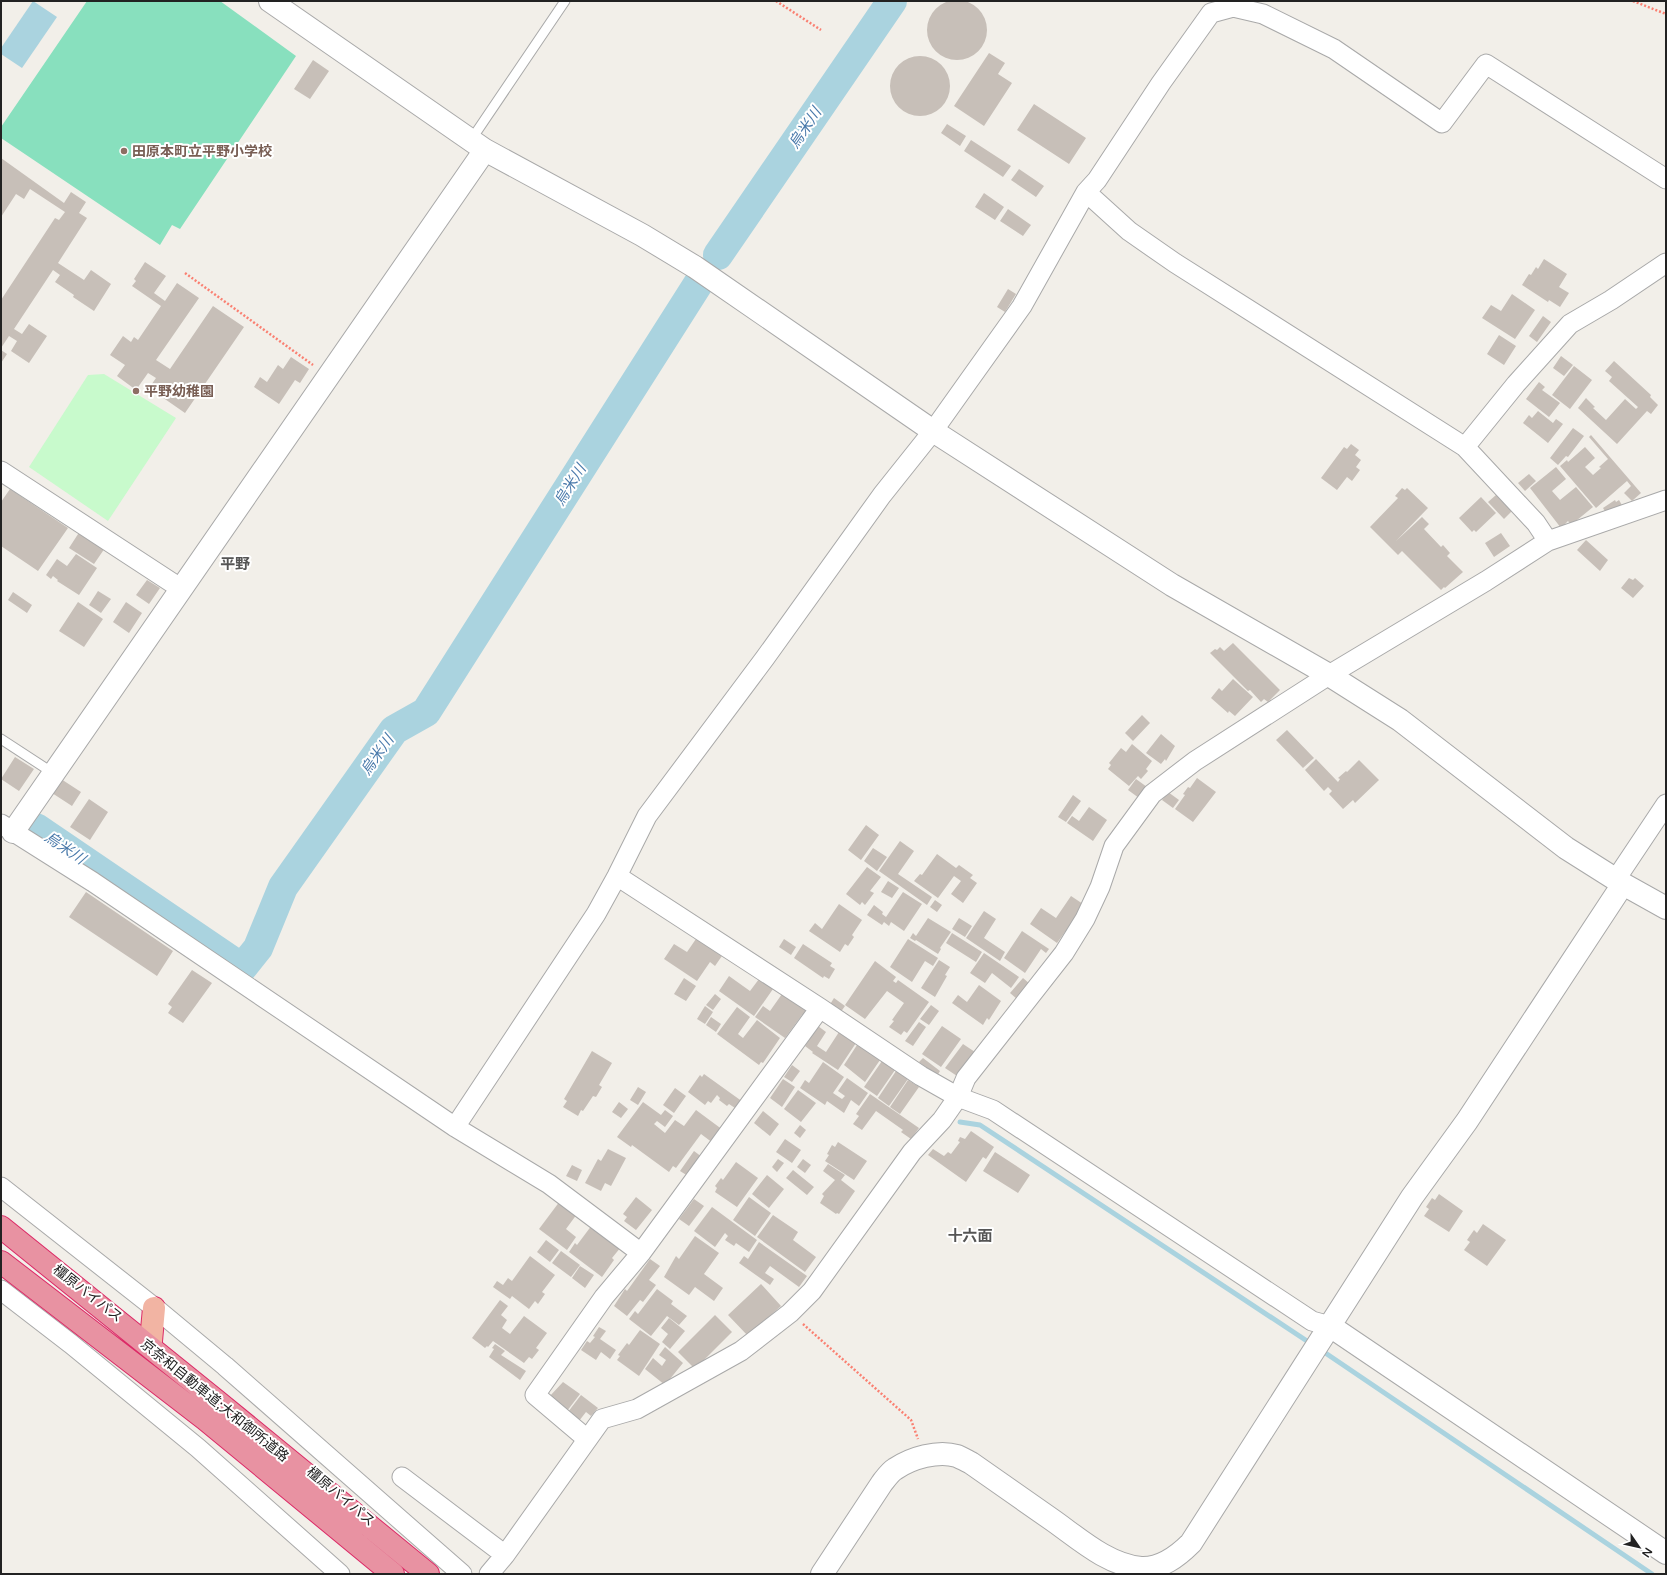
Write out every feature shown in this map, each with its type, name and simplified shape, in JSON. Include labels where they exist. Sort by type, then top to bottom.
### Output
[{"type":"highway","name":"橿原バイパス","points":[[1,1227],[223,1397],[434,1574]]},
{"type":"highway","name":"京奈和自動車道;大和御所道路","points":[[1,1227],[428,1574]]},
{"type":"highway","name":"京奈和自動車道;大和御所道路","points":[[1,1262],[205,1420],[393,1574]]},
{"type":"highway","points":[[1,1270],[202,1426],[381,1574]]},
{"type":"highway","points":[[151,1341],[154,1308]]},
{"type":"street","points":[[270,1],[478,145],[642,235],[695,267],[934,431],[1172,585],[1329,675],[1400,720],[1566,848],[1620,882],[1666,908]]},
{"type":"street","points":[[455,1127],[596,914],[650,811],[765,658],[882,495],[934,431],[1022,306],[1086,192],[1097,180],[1211,13],[1233,8],[1263,14],[1334,49],[1442,124],[1486,64],[1666,179]]},
{"type":"street","points":[[478,145],[328,376],[53,773],[5,829],[93,882],[455,1127],[549,1184],[641,1253]]},
{"type":"street","points":[[1086,192],[1129,231],[1175,263],[1465,447],[1536,523],[1548,541]]},
{"type":"street","points":[[1465,447],[1516,384],[1570,324],[1611,300],[1666,263]]},
{"type":"street","points":[[1,471],[180,588]]},
{"type":"street","points":[[489,1574],[505,1555],[602,1419],[637,1409],[741,1351],[790,1313],[812,1291],[912,1152],[942,1120],[958,1097],[966,1078],[1064,953],[1085,919],[1100,887],[1114,846],[1152,794],[1195,761],[1329,675],[1486,581],[1548,541],[1666,500]]},
{"type":"street","points":[[822,1574],[882,1483],[894,1469],[925,1456],[941,1454],[957,1456],[971,1463],[1111,1560],[1141,1568],[1154,1567],[1167,1562],[1180,1554],[1190,1543],[1412,1197],[1467,1121],[1620,882],[1666,804]]},
{"type":"street","points":[[617,876],[820,1008],[921,1076],[958,1097],[993,1110],[1666,1553]]},
{"type":"street","points":[[587,1439],[535,1395],[604,1298],[641,1253],[820,1008]]},
{"type":"street","points":[[1,1186],[154,1308],[296,1428],[462,1574]]},
{"type":"street","points":[[1,1290],[71,1344],[198,1448],[340,1574]]},
{"type":"street","points":[[402,1477],[505,1555]]},
{"type":"lane","points":[[478,145],[565,1]]},
{"type":"lane","points":[[1,739],[53,773]]},
{"type":"path","points":[[776,1],[820,30]]},
{"type":"path","points":[[1633,1],[1666,14]]},
{"type":"path","points":[[185,273],[328,376]]},
{"type":"path","points":[[790,1313],[911,1420],[925,1456]]},
{"type":"green space","points":[[87,1],[220,1],[296,56],[180,229],[172,225],[160,245],[1,138],[1,127]]},
{"type":"green space","points":[[104,374],[176,418],[108,521],[29,467],[88,375]]},
{"type":"water","points":[[33,1],[57,17],[22,68],[1,54],[1,48]]},
{"type":"building","points":[[957,0],[974,5],[982,13],[987,30],[982,47],[974,55],[957,60],[940,55],[932,47],[927,30],[932,13],[940,5]]},
{"type":"building","points":[[989,53],[1005,63],[998,74],[1012,83],[984,126],[954,106]]},
{"type":"building","points":[[914,56],[926,56],[937,61],[945,69],[950,80],[948,98],[937,111],[926,116],[914,116],[903,111],[895,103],[890,92],[890,80],[895,69],[903,61]]},
{"type":"building","points":[[313,60],[329,71],[310,99],[294,89]]},
{"type":"building","points":[[1034,104],[1086,138],[1069,164],[1017,130]]},
{"type":"building","points":[[947,124],[966,136],[960,146],[941,133]]},
{"type":"building","points":[[971,140],[1011,166],[1003,177],[964,151]]},
{"type":"building","points":[[1,158],[64,203],[71,192],[86,202],[79,213],[87,218],[58,263],[84,280],[91,270],[111,284],[94,311],[73,297],[74,295],[55,282],[60,275],[53,270],[14,329],[22,334],[29,324],[47,336],[29,363],[11,351],[17,341],[9,336],[1,348],[1,300],[55,218],[59,220],[65,212],[30,189],[24,199],[16,194],[1,217]]},
{"type":"building","points":[[1019,169],[1044,186],[1036,197],[1011,180]]},
{"type":"building","points":[[984,193],[1004,207],[995,220],[975,207]]},
{"type":"building","points":[[1008,209],[1031,225],[1023,236],[1000,221]]},
{"type":"building","points":[[1544,259],[1567,274],[1559,287],[1569,293],[1560,307],[1549,300],[1548,302],[1522,285],[1529,274],[1531,275],[1536,267],[1538,269]]},
{"type":"building","points":[[145,262],[166,276],[154,293],[165,301],[177,283],[199,298],[156,360],[170,369],[213,306],[244,327],[185,413],[149,388],[156,378],[148,373],[136,390],[117,376],[125,365],[110,355],[123,336],[131,342],[134,337],[138,340],[161,306],[132,286],[136,281],[134,279]]},
{"type":"building","points":[[1008,289],[1016,294],[1005,312],[997,307]]},
{"type":"building","points":[[1512,294],[1535,310],[1515,339],[1482,318],[1491,305],[1501,311]]},
{"type":"building","points":[[1543,316],[1551,322],[1537,342],[1529,336]]},
{"type":"building","points":[[1499,335],[1516,346],[1504,365],[1487,354]]},
{"type":"building","points":[[1,350],[7,354],[1,363]]},
{"type":"building","points":[[1561,356],[1573,365],[1564,376],[1553,368]]},
{"type":"building","points":[[291,357],[309,369],[300,383],[295,380],[279,404],[254,387],[260,377],[267,382],[278,365],[283,369]]},
{"type":"building","points":[[1614,361],[1651,395],[1650,397],[1658,405],[1651,414],[1647,411],[1617,444],[1578,408],[1586,398],[1595,407],[1593,408],[1606,420],[1625,399],[1636,409],[1638,407],[1609,381],[1612,377],[1605,371]]},
{"type":"building","points":[[1574,366],[1592,380],[1570,409],[1552,395]]},
{"type":"building","points":[[1539,382],[1545,387],[1542,390],[1560,403],[1549,417],[1526,399]]},
{"type":"building","points":[[1538,411],[1553,423],[1556,419],[1563,424],[1548,443],[1523,423],[1529,415],[1532,418]]},
{"type":"building","points":[[1573,428],[1584,436],[1568,457],[1566,456],[1558,465],[1550,458]]},
{"type":"building","points":[[1591,435],[1641,493],[1632,501],[1624,493],[1631,486],[1627,481],[1596,508],[1560,466],[1567,460],[1568,462],[1585,447],[1595,458],[1585,467],[1593,475],[1601,468],[1599,467],[1608,459],[1589,437]]},
{"type":"building","points":[[1351,444],[1359,450],[1355,455],[1361,460],[1356,467],[1360,470],[1352,481],[1347,477],[1337,490],[1321,478],[1344,447],[1347,449]]},
{"type":"building","points":[[1556,467],[1566,479],[1552,491],[1560,500],[1576,487],[1593,507],[1571,525],[1568,521],[1561,528],[1530,488]]},
{"type":"building","points":[[1529,474],[1536,481],[1525,491],[1518,483]]},
{"type":"building","points":[[1402,488],[1405,490],[1407,488],[1428,508],[1396,541],[1422,517],[1429,524],[1424,529],[1441,547],[1443,545],[1450,553],[1447,556],[1463,572],[1441,590],[1402,551],[1398,555],[1370,527],[1398,498],[1395,496]]},
{"type":"building","points":[[10,489],[68,528],[38,571],[1,546],[1,502]]},
{"type":"building","points":[[1496,495],[1512,511],[1504,519],[1488,502]]},
{"type":"building","points":[[1481,497],[1496,513],[1476,532],[1474,530],[1472,532],[1459,518]]},
{"type":"building","points":[[1615,500],[1616,502],[1619,500],[1623,507],[1608,516],[1603,508]]},
{"type":"building","points":[[80,531],[105,548],[94,564],[69,548]]},
{"type":"building","points":[[1501,533],[1510,546],[1494,557],[1485,543]]},
{"type":"building","points":[[1586,540],[1608,560],[1600,571],[1577,550]]},
{"type":"building","points":[[76,554],[97,568],[79,595],[57,581],[58,580],[53,576],[51,579],[46,575],[57,559],[67,566]]},
{"type":"building","points":[[1629,578],[1633,580],[1635,578],[1644,586],[1633,598],[1621,588]]},
{"type":"building","points":[[147,580],[160,588],[149,604],[136,595]]},
{"type":"building","points":[[98,591],[111,599],[101,613],[89,605]]},
{"type":"building","points":[[13,592],[32,605],[27,613],[8,600]]},
{"type":"building","points":[[78,602],[103,619],[84,647],[59,631]]},
{"type":"building","points":[[126,602],[142,613],[129,633],[113,622]]},
{"type":"building","points":[[1233,643],[1280,690],[1268,702],[1264,699],[1261,702],[1210,653],[1220,647],[1224,651]]},
{"type":"building","points":[[1233,679],[1253,697],[1235,716],[1229,711],[1228,713],[1211,698],[1219,688],[1222,691]]},
{"type":"building","points":[[1142,715],[1150,723],[1133,741],[1125,733]]},
{"type":"building","points":[[1287,730],[1314,758],[1303,768],[1276,740]]},
{"type":"building","points":[[1161,734],[1175,746],[1166,761],[1165,759],[1161,764],[1146,753]]},
{"type":"building","points":[[1132,744],[1152,761],[1146,769],[1148,771],[1141,779],[1138,776],[1129,786],[1108,769],[1111,765],[1109,763],[1121,748],[1126,752]]},
{"type":"building","points":[[15,757],[34,769],[19,791],[1,779]]},
{"type":"building","points":[[1316,759],[1338,782],[1340,779],[1338,778],[1346,771],[1347,772],[1359,760],[1379,780],[1355,803],[1353,800],[1343,809],[1329,794],[1332,791],[1328,787],[1324,791],[1305,770]]},
{"type":"building","points":[[1197,778],[1216,792],[1193,822],[1175,809],[1185,795],[1183,794],[1188,787],[1190,788]]},
{"type":"building","points":[[61,779],[81,792],[72,806],[52,793]]},
{"type":"building","points":[[1136,779],[1147,787],[1139,798],[1128,790]]},
{"type":"building","points":[[1168,792],[1179,800],[1173,808],[1162,800]]},
{"type":"building","points":[[1073,795],[1081,801],[1066,822],[1058,817]]},
{"type":"building","points":[[89,799],[108,812],[90,840],[70,827]]},
{"type":"building","points":[[1089,807],[1107,820],[1093,841],[1067,823],[1072,816],[1079,821]]},
{"type":"building","points":[[866,825],[879,835],[861,860],[848,850]]},
{"type":"building","points":[[900,841],[914,851],[898,874],[932,897],[927,905],[879,871]]},
{"type":"building","points":[[873,848],[887,857],[877,871],[864,861]]},
{"type":"building","points":[[937,854],[956,868],[959,865],[973,875],[970,878],[977,883],[963,903],[951,894],[961,881],[954,876],[938,898],[914,881],[920,874],[922,875]]},
{"type":"building","points":[[867,867],[881,877],[870,891],[874,893],[865,905],[862,902],[860,905],[846,894]]},
{"type":"building","points":[[888,881],[899,888],[892,898],[881,892]]},
{"type":"building","points":[[86,892],[173,951],[157,976],[69,917]]},
{"type":"building","points":[[903,892],[922,904],[904,931],[891,922],[889,926],[884,922],[882,925],[867,915],[874,905],[883,912],[882,914],[886,917]]},
{"type":"building","points":[[1071,896],[1083,904],[1067,933],[1065,932],[1057,943],[1030,924],[1041,908],[1056,918]]},
{"type":"building","points":[[935,900],[942,905],[937,912],[930,907]]},
{"type":"building","points":[[839,904],[862,920],[852,935],[854,937],[848,946],[845,944],[840,952],[809,931],[815,923],[822,929]]},
{"type":"building","points":[[984,911],[996,919],[984,938],[1005,952],[1000,961],[966,938]]},
{"type":"building","points":[[928,918],[951,932],[940,948],[941,949],[938,954],[916,940],[915,941],[910,938],[913,933],[916,936]]},
{"type":"building","points":[[959,918],[972,926],[965,937],[952,929]]},
{"type":"building","points":[[1022,931],[1049,949],[1046,953],[1041,949],[1025,973],[1004,958]]},
{"type":"building","points":[[952,933],[982,952],[976,962],[946,943]]},
{"type":"building","points":[[698,936],[724,953],[715,966],[710,962],[697,981],[664,959],[674,944],[687,952]]},
{"type":"building","points":[[784,939],[796,947],[791,955],[779,947]]},
{"type":"building","points":[[908,939],[938,958],[933,966],[925,961],[912,982],[890,967]]},
{"type":"building","points":[[803,944],[832,963],[830,966],[835,969],[829,979],[824,976],[823,978],[794,958]]},
{"type":"building","points":[[984,953],[1019,977],[1011,988],[992,973],[985,983],[970,973]]},
{"type":"building","points":[[939,960],[950,967],[945,975],[947,976],[935,997],[921,988]]},
{"type":"building","points":[[875,961],[896,977],[893,981],[896,983],[898,980],[929,1002],[907,1033],[904,1031],[901,1035],[889,1027],[904,1003],[887,991],[865,1019],[845,1005]]},
{"type":"building","points":[[192,970],[212,983],[183,1023],[168,1013],[172,1007],[168,1004]]},
{"type":"building","points":[[729,976],[750,991],[759,979],[773,989],[754,1016],[719,991]]},
{"type":"building","points":[[684,978],[696,986],[686,1001],[674,994]]},
{"type":"building","points":[[1023,978],[1030,984],[1017,999],[1010,993]]},
{"type":"building","points":[[979,985],[1001,1001],[989,1020],[987,1018],[983,1025],[952,1003],[958,995],[967,1002]]},
{"type":"building","points":[[715,994],[721,999],[713,1010],[706,1005]]},
{"type":"building","points":[[782,994],[808,1012],[805,1017],[802,1015],[785,1038],[755,1017],[763,1006],[770,1011]]},
{"type":"building","points":[[834,998],[845,1006],[840,1013],[829,1006]]},
{"type":"building","points":[[931,1005],[939,1011],[929,1025],[920,1019]]},
{"type":"building","points":[[705,1006],[713,1012],[705,1024],[697,1019]]},
{"type":"building","points":[[737,1007],[750,1017],[738,1034],[743,1038],[757,1020],[780,1038],[763,1063],[761,1062],[759,1065],[717,1034]]},
{"type":"building","points":[[711,1017],[721,1024],[716,1032],[706,1025]]},
{"type":"building","points":[[919,1022],[926,1027],[913,1046],[905,1041]]},
{"type":"building","points":[[818,1026],[826,1032],[817,1046],[826,1052],[839,1032],[856,1043],[838,1070],[812,1053],[813,1052],[805,1046]]},
{"type":"building","points":[[942,1026],[961,1039],[941,1067],[922,1054]]},
{"type":"building","points":[[963,1044],[975,1052],[957,1076],[945,1068]]},
{"type":"building","points":[[857,1045],[880,1060],[865,1082],[844,1065]]},
{"type":"building","points":[[592,1051],[612,1063],[599,1085],[602,1087],[596,1097],[593,1096],[578,1116],[563,1107],[567,1101],[564,1099]]},
{"type":"building","points":[[923,1058],[940,1071],[937,1076],[919,1062]]},
{"type":"building","points":[[882,1061],[895,1070],[877,1096],[864,1087]]},
{"type":"building","points":[[823,1062],[844,1077],[833,1093],[842,1099],[845,1096],[838,1091],[847,1078],[868,1093],[859,1106],[851,1100],[844,1113],[827,1101],[825,1105],[800,1088],[805,1080],[809,1083]]},
{"type":"building","points":[[792,1065],[800,1071],[792,1082],[784,1077]]},
{"type":"building","points":[[896,1071],[908,1079],[889,1106],[878,1098]]},
{"type":"building","points":[[704,1074],[743,1102],[738,1110],[729,1104],[727,1106],[719,1100],[720,1098],[717,1095],[711,1103],[708,1101],[705,1105],[688,1092],[700,1075],[702,1077]]},
{"type":"building","points":[[783,1079],[795,1087],[782,1107],[770,1098]]},
{"type":"building","points":[[908,1080],[919,1087],[900,1114],[890,1107]]},
{"type":"building","points":[[638,1087],[646,1092],[638,1105],[630,1100]]},
{"type":"building","points":[[675,1088],[686,1096],[674,1113],[663,1105]]},
{"type":"building","points":[[798,1090],[816,1103],[801,1122],[784,1109]]},
{"type":"building","points":[[870,1094],[919,1128],[911,1139],[901,1132],[903,1130],[876,1111],[862,1130],[853,1124],[859,1116],[856,1114]]},
{"type":"building","points":[[619,1102],[628,1109],[621,1118],[612,1112]]},
{"type":"building","points":[[643,1102],[661,1115],[665,1110],[673,1116],[665,1127],[657,1121],[654,1124],[665,1133],[675,1120],[684,1126],[696,1110],[723,1130],[713,1143],[701,1134],[676,1168],[673,1166],[669,1172],[632,1145],[631,1147],[617,1137]]},
{"type":"building","points":[[763,1111],[779,1124],[770,1136],[754,1123]]},
{"type":"building","points":[[800,1125],[806,1130],[800,1138],[794,1133]]},
{"type":"building","points":[[971,1131],[994,1147],[986,1159],[983,1157],[966,1182],[928,1155],[933,1149],[944,1156],[948,1152],[951,1154],[960,1142],[958,1141],[960,1137],[965,1139]]},
{"type":"building","points":[[785,1139],[801,1150],[792,1163],[776,1152]]},
{"type":"building","points":[[838,1142],[867,1161],[854,1180],[825,1161],[829,1155],[827,1154],[832,1145],[835,1147]]},
{"type":"building","points":[[608,1149],[626,1158],[611,1186],[605,1183],[601,1191],[585,1183],[598,1159],[601,1161]]},
{"type":"building","points":[[694,1151],[702,1157],[688,1176],[680,1171]]},
{"type":"building","points":[[995,1152],[1030,1175],[1018,1193],[983,1171]]},
{"type":"building","points":[[778,1159],[784,1163],[777,1172],[772,1167]]},
{"type":"building","points":[[803,1159],[811,1165],[805,1173],[797,1167]]},
{"type":"building","points":[[736,1162],[758,1178],[737,1207],[715,1192],[717,1188],[715,1186],[721,1178],[723,1180]]},
{"type":"building","points":[[828,1164],[845,1175],[841,1180],[855,1191],[839,1214],[836,1214],[820,1203],[824,1196],[822,1194],[835,1180],[823,1171]]},
{"type":"building","points":[[572,1165],[582,1170],[577,1181],[566,1176]]},
{"type":"building","points":[[793,1170],[814,1187],[807,1195],[786,1178]]},
{"type":"building","points":[[767,1175],[784,1189],[769,1208],[752,1194]]},
{"type":"building","points":[[1439,1194],[1463,1211],[1449,1232],[1424,1216],[1429,1209],[1426,1207],[1432,1198],[1435,1200]]},
{"type":"building","points":[[636,1197],[652,1210],[636,1230],[624,1221],[627,1217],[623,1214]]},
{"type":"building","points":[[749,1197],[771,1213],[755,1236],[733,1220]]},
{"type":"building","points":[[694,1199],[704,1206],[689,1226],[679,1219]]},
{"type":"building","points":[[560,1201],[577,1214],[566,1229],[576,1237],[567,1250],[539,1229]]},
{"type":"building","points":[[712,1207],[757,1240],[749,1252],[736,1243],[734,1246],[725,1240],[728,1236],[725,1233],[715,1247],[694,1231]]},
{"type":"building","points":[[773,1215],[798,1232],[793,1240],[816,1257],[805,1272],[757,1237]]},
{"type":"building","points":[[1483,1224],[1506,1240],[1487,1266],[1464,1250],[1470,1242],[1467,1240],[1474,1230],[1477,1233]]},
{"type":"building","points":[[592,1225],[621,1247],[612,1258],[614,1260],[602,1277],[569,1252],[575,1243],[577,1245]]},
{"type":"building","points":[[695,1236],[719,1253],[704,1274],[723,1288],[714,1301],[695,1287],[689,1295],[664,1277],[676,1256],[679,1259]]},
{"type":"building","points":[[546,1240],[559,1250],[550,1262],[537,1252]]},
{"type":"building","points":[[759,1242],[807,1276],[799,1287],[770,1266],[765,1273],[774,1279],[770,1285],[739,1263],[744,1256],[748,1259]]},
{"type":"building","points":[[561,1251],[580,1265],[571,1277],[552,1263]]},
{"type":"building","points":[[530,1256],[555,1275],[542,1292],[545,1294],[538,1304],[535,1301],[529,1309],[512,1296],[510,1299],[493,1287],[497,1281],[503,1285],[508,1278],[512,1281]]},
{"type":"building","points":[[650,1259],[660,1266],[649,1280],[656,1285],[643,1302],[640,1300],[627,1316],[614,1306],[625,1289],[627,1291]]},
{"type":"building","points":[[580,1266],[594,1275],[585,1288],[572,1278]]},
{"type":"building","points":[[761,1284],[781,1306],[748,1336],[728,1315]]},
{"type":"building","points":[[657,1289],[673,1301],[671,1304],[687,1316],[679,1325],[667,1316],[651,1336],[629,1319],[635,1311],[638,1314]]},
{"type":"building","points":[[500,1300],[508,1306],[501,1315],[507,1320],[502,1328],[510,1334],[524,1316],[547,1333],[536,1348],[539,1350],[532,1359],[529,1357],[524,1363],[493,1341],[488,1347],[487,1346],[485,1348],[472,1338]]},
{"type":"building","points":[[715,1315],[732,1332],[695,1369],[678,1352]]},
{"type":"building","points":[[669,1318],[685,1331],[670,1349],[662,1342],[668,1334],[661,1328]]},
{"type":"building","points":[[599,1327],[606,1331],[600,1339],[616,1350],[610,1359],[601,1352],[596,1360],[581,1350],[587,1341],[590,1343],[595,1337],[593,1336]]},
{"type":"building","points":[[640,1330],[660,1344],[639,1376],[617,1360],[620,1356],[618,1355],[627,1343],[629,1345]]},
{"type":"building","points":[[495,1344],[505,1351],[501,1355],[526,1371],[520,1380],[489,1357]]},
{"type":"building","points":[[665,1347],[683,1363],[665,1385],[645,1369],[653,1358],[662,1366],[666,1360],[659,1355]]},
{"type":"building","points":[[563,1382],[580,1394],[567,1411],[549,1397]]},
{"type":"building","points":[[581,1395],[598,1408],[591,1416],[586,1412],[579,1421],[568,1412]]},
{"type":"waterway","name":"烏米川","points":[[718,255],[892,1]]},
{"type":"waterway","name":"烏米川","points":[[36,828],[242,968],[258,948],[283,887],[394,730],[426,712],[698,284]]},
{"type":"waterway","points":[[960,1122],[980,1125],[1313,1345]]},
{"type":"waterway","points":[[1321,1350],[1652,1574]]},
{"type":"place","name":"田原本町立平野小学校","points":[[124,151]]},
{"type":"place","name":"平野幼稚園","points":[[136,391]]},
{"type":"district","name":"平野","points":[[235,564]]},
{"type":"district","name":"十六面","points":[[970,1236]]}]
